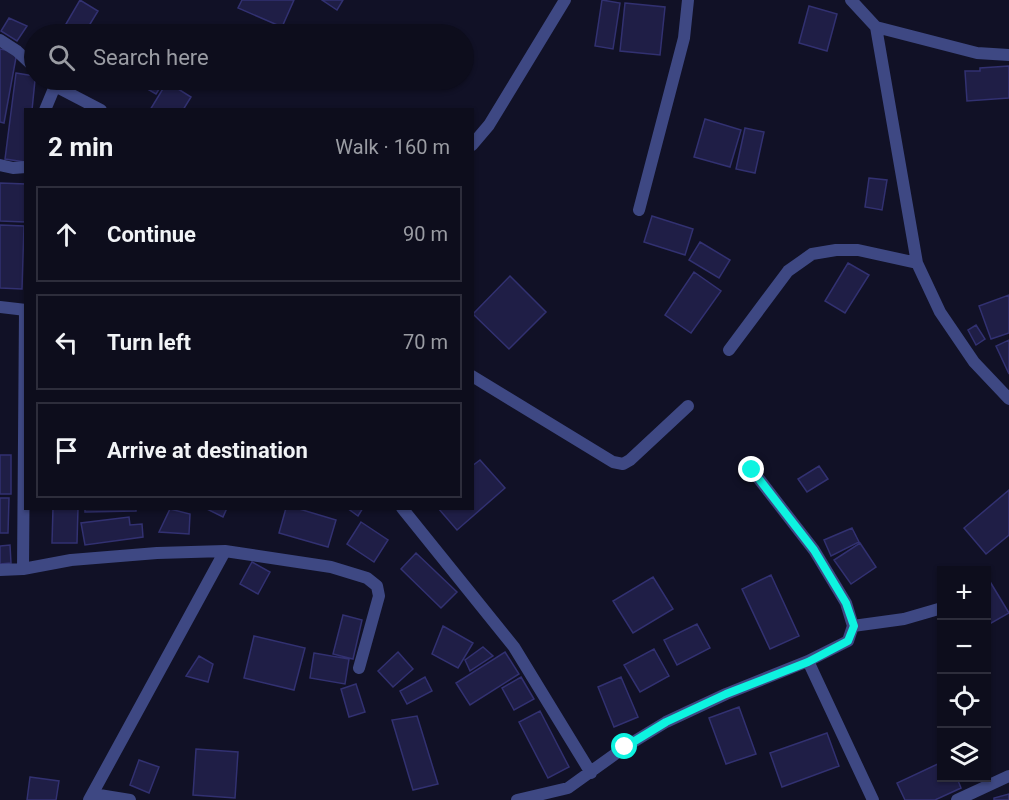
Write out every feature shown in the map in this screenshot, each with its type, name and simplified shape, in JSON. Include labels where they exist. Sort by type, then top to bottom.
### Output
[{"type":"street","points":[[474,143],[489,125],[565,0]]},
{"type":"street","points":[[639,210],[684,38],[688,0]]},
{"type":"street","points":[[851,0],[876,27],[977,53],[1009,55]]},
{"type":"street","points":[[876,27],[917,263],[940,312],[968,353],[1009,399]]},
{"type":"street","points":[[0,40],[24,57]]},
{"type":"street","points":[[46,108],[50,90]]},
{"type":"street","points":[[65,90],[97,108]]},
{"type":"street","points":[[0,165],[13,168],[24,167]]},
{"type":"street","points":[[729,350],[788,271],[812,254],[836,250],[858,250],[917,263]]},
{"type":"street","points":[[0,307],[24,310]]},
{"type":"street","points":[[474,377],[613,462],[623,464],[688,406]]},
{"type":"street","points":[[23,569],[24,440]]},
{"type":"street","points":[[517,800],[568,788],[625,747],[666,722],[726,694],[808,662],[848,641],[854,626],[846,603],[814,550],[752,470]]},
{"type":"street","points":[[404,510],[514,647],[591,772]]},
{"type":"street","points":[[130,800],[91,797],[225,551]]},
{"type":"street","points":[[0,570],[23,569],[71,560],[225,551],[331,567],[367,578],[377,586],[379,596],[358,668]]},
{"type":"street","points":[[854,626],[904,619],[937,609]]},
{"type":"street","points":[[808,662],[873,800]]},
{"type":"street","points":[[957,800],[1009,776]]},
{"type":"building","points":[[80,0],[98,11],[90,24],[66,24]]},
{"type":"building","points":[[242,0],[294,0],[283,24],[275,24],[238,8]]},
{"type":"building","points":[[322,0],[343,0],[337,10]]},
{"type":"building","points":[[602,0],[620,3],[613,49],[595,46]]},
{"type":"building","points":[[625,3],[665,7],[660,55],[620,51]]},
{"type":"building","points":[[809,6],[837,14],[827,51],[799,43]]},
{"type":"building","points":[[9,18],[24,25],[24,30],[17,41],[1,31]]},
{"type":"building","points":[[0,49],[17,52],[4,123],[0,122]]},
{"type":"building","points":[[1009,66],[1009,98],[967,101],[965,71]]},
{"type":"building","points":[[16,73],[24,74],[24,90],[34,90],[32,108],[24,108],[24,162],[5,159]]},
{"type":"building","points":[[162,90],[180,90],[191,97],[184,108],[151,108]]},
{"type":"building","points":[[705,119],[741,130],[730,167],[694,157]]},
{"type":"building","points":[[745,128],[764,132],[755,173],[736,169]]},
{"type":"building","points":[[869,178],[887,180],[882,210],[865,207]]},
{"type":"building","points":[[0,183],[24,184],[24,222],[0,221]]},
{"type":"building","points":[[652,216],[693,229],[685,255],[644,242]]},
{"type":"building","points":[[0,225],[24,226],[22,289],[0,288]]},
{"type":"building","points":[[700,242],[730,260],[719,278],[689,260]]},
{"type":"building","points":[[848,263],[869,275],[845,313],[825,301]]},
{"type":"building","points":[[694,272],[721,291],[691,333],[665,315]]},
{"type":"building","points":[[510,276],[546,312],[509,349],[474,313]]},
{"type":"building","points":[[1009,295],[1009,333],[991,339],[979,306]]},
{"type":"building","points":[[976,325],[985,339],[976,345],[968,330]]},
{"type":"building","points":[[1009,340],[1009,374],[996,346]]},
{"type":"building","points":[[0,455],[11,455],[11,494],[0,494]]},
{"type":"building","points":[[480,460],[505,488],[457,530],[440,510],[474,510],[474,464]]},
{"type":"building","points":[[819,466],[828,479],[807,492],[798,479]]},
{"type":"building","points":[[1009,490],[1009,535],[986,554],[964,528]]},
{"type":"building","points":[[0,498],[9,498],[8,533],[0,533]]},
{"type":"building","points":[[53,510],[78,510],[77,543],[52,543]]},
{"type":"building","points":[[85,510],[136,510],[136,511],[85,512]]},
{"type":"building","points":[[170,510],[190,514],[189,534],[159,532]]},
{"type":"building","points":[[209,510],[226,510],[223,517]]},
{"type":"building","points":[[285,510],[303,510],[336,520],[328,547],[279,533]]},
{"type":"building","points":[[350,510],[362,510],[358,516]]},
{"type":"building","points":[[129,517],[130,525],[142,524],[143,537],[85,545],[81,523]]},
{"type":"building","points":[[361,522],[388,540],[374,562],[347,544]]},
{"type":"building","points":[[852,528],[859,542],[831,556],[824,540]]},
{"type":"building","points":[[860,543],[876,567],[851,584],[834,560]]},
{"type":"building","points":[[10,545],[11,563],[0,564],[0,546]]},
{"type":"building","points":[[416,553],[457,592],[441,608],[401,569]]},
{"type":"building","points":[[252,562],[270,572],[258,594],[240,584]]},
{"type":"building","points":[[771,575],[799,636],[770,649],[742,589]]},
{"type":"building","points":[[653,577],[673,609],[633,633],[613,601]]},
{"type":"building","points":[[991,583],[1009,613],[991,623]]},
{"type":"building","points":[[343,615],[362,620],[353,659],[333,654]]},
{"type":"building","points":[[697,624],[710,648],[677,665],[664,640]]},
{"type":"building","points":[[443,626],[473,643],[458,668],[432,654]]},
{"type":"building","points":[[254,636],[305,648],[294,690],[244,678]]},
{"type":"building","points":[[483,647],[493,656],[470,671],[465,660]]},
{"type":"building","points":[[654,649],[669,676],[640,692],[624,665]]},
{"type":"building","points":[[398,652],[413,669],[393,687],[378,671]]},
{"type":"building","points":[[505,652],[519,674],[470,705],[456,683]]},
{"type":"building","points":[[314,653],[349,659],[345,684],[310,678]]},
{"type":"building","points":[[199,656],[213,664],[208,682],[186,676]]},
{"type":"building","points":[[425,677],[432,691],[407,704],[400,691]]},
{"type":"building","points":[[521,677],[534,699],[514,710],[502,688]]},
{"type":"building","points":[[621,677],[638,717],[614,727],[598,687]]},
{"type":"building","points":[[356,684],[365,712],[349,717],[341,689]]},
{"type":"building","points":[[739,707],[756,754],[726,764],[709,718]]},
{"type":"building","points":[[540,711],[569,767],[548,778],[519,722]]},
{"type":"building","points":[[417,716],[438,784],[413,790],[392,720]]},
{"type":"building","points":[[827,733],[839,766],[782,787],[770,753]]},
{"type":"building","points":[[196,749],[238,752],[235,798],[193,795]]},
{"type":"building","points":[[139,760],[159,767],[149,793],[130,785]]},
{"type":"building","points":[[937,764],[937,782],[959,782],[961,788],[935,800],[905,800],[897,783]]},
{"type":"building","points":[[30,777],[59,781],[56,800],[27,800]]},
{"type":"building","points":[[1009,794],[1009,800],[994,800],[994,798]]},
{"type":"route","points":[[625,747],[666,722],[726,694],[808,662],[848,641],[854,626],[846,603],[814,550],[752,470]]}]
